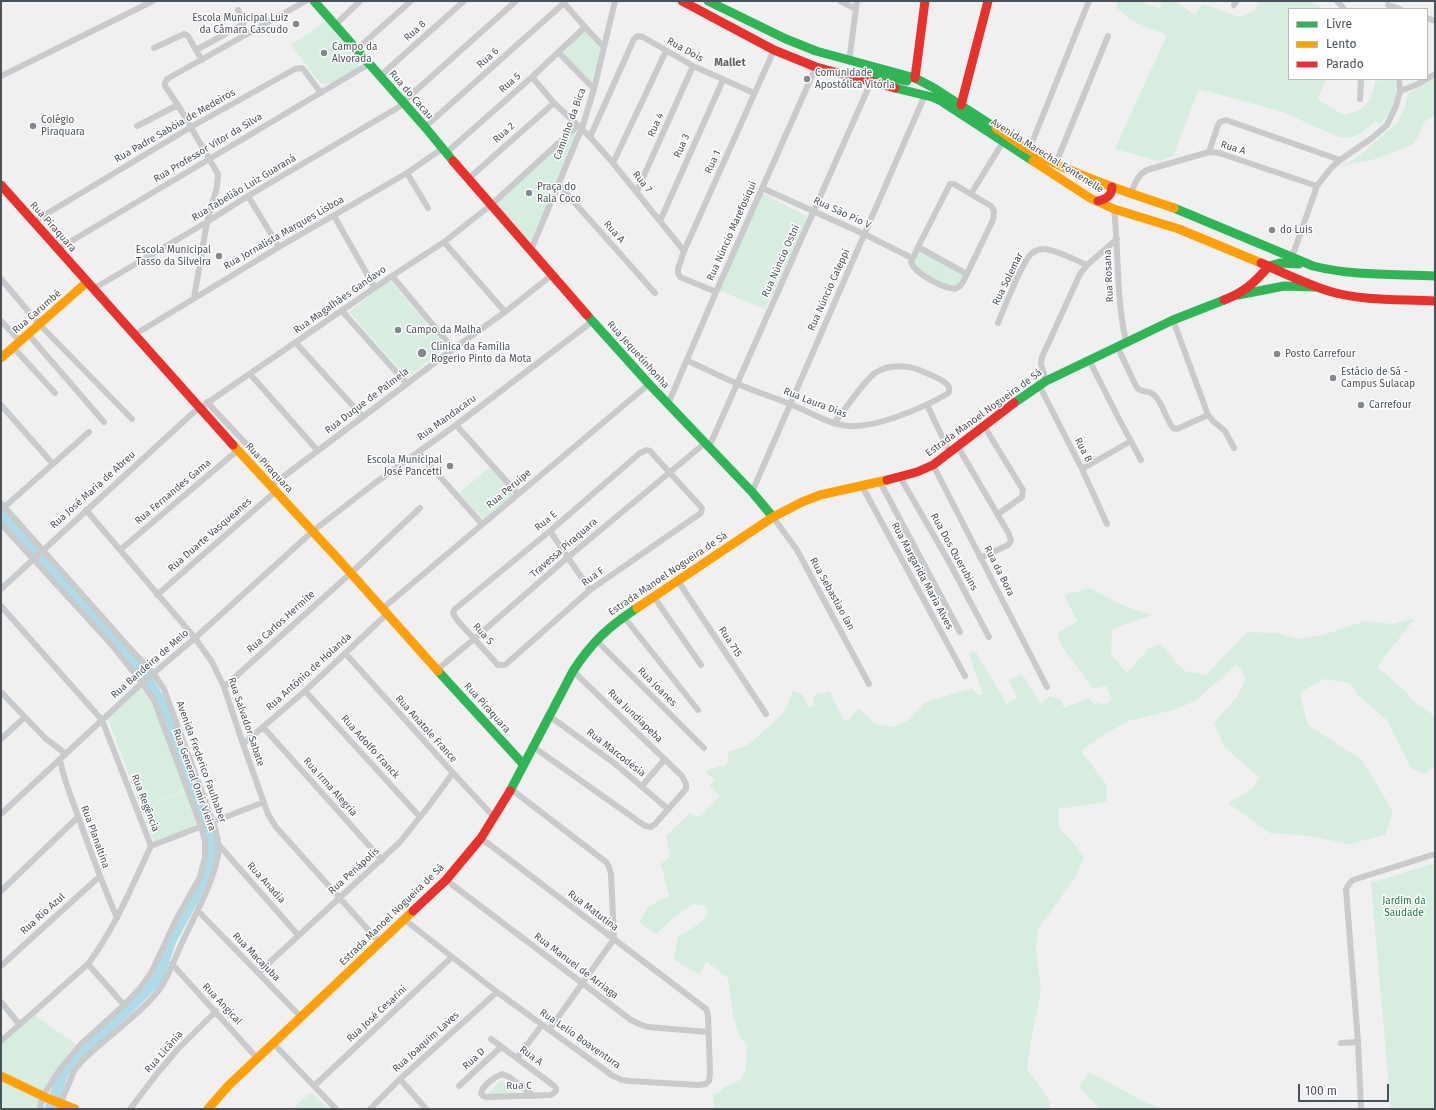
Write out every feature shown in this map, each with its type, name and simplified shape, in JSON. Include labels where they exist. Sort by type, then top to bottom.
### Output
[{"type":"main road","name":"Rua do Cacau","points":[[314,1],[445,150],[491,205]]},
{"type":"main road","name":"Avenida Marechal Fontenelle","points":[[682,1],[774,50],[848,76],[925,95],[940,101],[1090,198],[1114,209],[1179,229],[1229,248],[1267,269],[1318,288],[1360,297],[1435,301]]},
{"type":"main road","name":"Avenida Marechal Fontenelle","points":[[708,1],[786,39],[816,51],[915,78],[961,105],[1029,150],[1056,163],[1112,187],[1188,212],[1313,266],[1349,274],[1435,276]]},
{"type":"main road","points":[[848,76],[860,73],[869,73],[904,81],[911,81],[915,78],[925,1]]},
{"type":"main road","points":[[961,105],[988,1]]},
{"type":"main road","name":"Rua Piraquara","points":[[1,186],[134,335],[203,405],[238,450],[523,764]]},
{"type":"main road","points":[[1098,201],[1109,197],[1112,187]]},
{"type":"main road","name":"Rua Jequetinhonha","points":[[491,205],[552,276],[649,384],[752,492],[773,517]]},
{"type":"main road","points":[[1179,229],[1179,220],[1188,212]]},
{"type":"main road","points":[[1278,287],[1266,279],[1267,269],[1274,263],[1283,262],[1313,266]]},
{"type":"main road","name":"Estrada Manoel Nogueira de Sá","points":[[208,1109],[228,1086],[300,1016],[405,920],[446,880],[481,838],[494,817],[511,789],[532,746],[573,671],[596,640],[614,623],[773,517],[802,502],[820,495],[900,477],[933,465],[1042,383],[1173,320],[1237,295],[1254,283],[1267,269]]},
{"type":"main road","name":"Rua Carumbé","points":[[1,358],[40,324],[90,286]]},
{"type":"main road","name":"Estrada Manoel Nogueira de Sá","points":[[1237,295],[1252,294],[1278,287],[1303,286],[1318,288]]},
{"type":"main road","points":[[1,1076],[53,1102],[75,1109]]},
{"type":"street","points":[[1,76],[153,1]]},
{"type":"street","points":[[194,298],[218,174],[210,158],[165,86],[165,81],[306,1]]},
{"type":"street","points":[[335,24],[360,1]]},
{"type":"street","points":[[357,49],[411,1]]},
{"type":"street","name":"Rua 8","points":[[380,76],[464,1]]},
{"type":"street","points":[[403,103],[516,1]]},
{"type":"street","name":"Caminho da Bica","points":[[531,250],[594,89],[603,46],[615,1]]},
{"type":"street","points":[[840,1],[856,9]]},
{"type":"street","points":[[849,61],[857,1]]},
{"type":"street","points":[[1029,150],[1089,1]]},
{"type":"street","points":[[563,2],[603,46]]},
{"type":"street","name":"Rua 6","points":[[425,127],[563,2]]},
{"type":"street","points":[[1387,5],[1397,8]]},
{"type":"street","points":[[196,50],[242,25],[244,22],[238,10]]},
{"type":"street","name":"Rua 5","points":[[445,150],[532,77],[585,27]]},
{"type":"street","points":[[154,48],[184,34],[188,36],[202,60]]},
{"type":"street","name":"Rua Dois","points":[[590,138],[635,37],[640,36],[693,66],[754,93]]},
{"type":"street","points":[[1056,163],[1108,36]]},
{"type":"street","name":"Rua 1","points":[[716,292],[687,280],[680,276],[677,272],[684,251],[774,50]]},
{"type":"street","points":[[613,163],[666,51]]},
{"type":"street","points":[[559,53],[594,89]]},
{"type":"street","name":"Rua Professor Vitor da Silva","points":[[58,249],[210,158],[321,94],[369,64]]},
{"type":"street","name":"Rua 4","points":[[637,191],[693,66]]},
{"type":"street","name":"Rua Núncio Marefosiqui","points":[[668,404],[816,66]]},
{"type":"street","name":"Rua Padre Sabóia de Medeiros","points":[[33,222],[191,127],[295,69],[302,68],[321,94]]},
{"type":"street","points":[[491,205],[579,127],[554,103],[532,77]]},
{"type":"street","name":"Rua 3","points":[[660,221],[723,80]]},
{"type":"street","points":[[1360,98],[1361,80]]},
{"type":"street","points":[[1292,258],[1317,186],[1331,168],[1340,160],[1382,131],[1392,116],[1396,106],[1400,91],[1399,80]]},
{"type":"street","points":[[1400,91],[1425,80]]},
{"type":"street","name":"Rua Núncio Ostni","points":[[707,445],[738,384],[871,82]]},
{"type":"street","name":"Rua Núncio Caleppi","points":[[752,492],[925,95]]},
{"type":"street","name":"Rua Tabelião Luiz Guaraná","points":[[90,286],[208,222],[248,196],[403,103]]},
{"type":"street","name":"Rua 2","points":[[468,179],[554,103]]},
{"type":"street","points":[[137,126],[178,105]]},
{"type":"street","points":[[1209,152],[1218,125],[1220,122],[1226,120],[1340,160]]},
{"type":"street","name":"Rua 7","points":[[579,127],[637,191],[684,251]]},
{"type":"street","points":[[971,194],[1003,142]]},
{"type":"street","name":"Rua Jornalista Marques Lisboa","points":[[134,335],[279,247],[445,150]]},
{"type":"street","name":"Rua A","points":[[1131,193],[1142,172],[1209,152],[1219,153],[1317,186]]},
{"type":"street","points":[[406,173],[428,208]]},
{"type":"street","name":"Rua A","points":[[558,184],[655,293]]},
{"type":"street","points":[[950,184],[954,184],[971,194],[991,206],[994,211],[993,220],[960,286],[952,289],[926,277],[914,268],[911,262],[950,184]]},
{"type":"street","name":"Rua São Pio V","points":[[762,188],[864,234],[912,258]]},
{"type":"street","points":[[248,196],[279,247]]},
{"type":"street","name":"Rua Magalhães Gandavo","points":[[203,405],[444,242],[491,205]]},
{"type":"street","name":"Rua Rosana","points":[[1114,209],[1118,239],[1121,314],[1126,342]]},
{"type":"street","points":[[334,216],[375,288]]},
{"type":"street","name":"Rua B","points":[[1107,524],[1042,383],[1041,364],[1042,357],[1080,274],[1087,265],[1118,239]]},
{"type":"street","points":[[444,242],[505,312]]},
{"type":"street","points":[[918,247],[967,274]]},
{"type":"street","name":"Rua Solemar","points":[[998,323],[1020,273],[1031,253],[1044,249],[1087,265]]},
{"type":"street","points":[[392,276],[453,349]]},
{"type":"street","name":"Rua Duque de Palmela","points":[[274,489],[280,480],[552,276]]},
{"type":"street","points":[[1,279],[40,324],[132,419]]},
{"type":"street","points":[[342,311],[407,384]]},
{"type":"street","points":[[1173,320],[1208,415],[1224,431],[1234,448]]},
{"type":"street","points":[[1,321],[16,344],[55,393]]},
{"type":"street","name":"Rua Mandacaru","points":[[313,531],[593,321]]},
{"type":"street","points":[[28,334],[104,422]]},
{"type":"street","points":[[296,343],[363,417]]},
{"type":"street","points":[[1118,346],[1137,388],[1142,391],[1152,393],[1155,396],[1170,425],[1174,429],[1208,415]]},
{"type":"street","points":[[1089,360],[1142,460]]},
{"type":"street","name":"Rua Laura Dias","points":[[688,361],[738,384],[790,404],[834,424],[848,426],[875,423],[927,405],[949,392],[949,387],[946,382],[911,367],[900,366],[882,370],[870,378],[834,424]]},
{"type":"street","points":[[250,374],[318,451]]},
{"type":"street","name":"Rua Peruípe","points":[[385,611],[482,524],[649,384]]},
{"type":"street","points":[[1,405],[53,464]]},
{"type":"street","points":[[203,405],[280,480]]},
{"type":"street","name":"Rua José Maria de Abreu","points":[[1,588],[203,405]]},
{"type":"street","points":[[927,405],[950,453]]},
{"type":"street","points":[[456,425],[518,494]]},
{"type":"street","points":[[984,426],[1023,490],[1022,497],[998,514]]},
{"type":"street","points":[[2,507],[89,432]]},
{"type":"street","points":[[1082,469],[1131,441]]},
{"type":"street","name":"Travessa Piraquara","points":[[438,669],[669,471],[707,445]]},
{"type":"street","points":[[958,447],[1011,538],[1010,543],[980,558]]},
{"type":"street","name":"Rua Fernandes Gama","points":[[120,550],[238,450]]},
{"type":"street","name":"Rua E","points":[[453,613],[455,609],[550,532],[640,453],[647,450],[653,454],[669,471]]},
{"type":"street","points":[[418,452],[482,524]]},
{"type":"street","name":"Rua da Bora","points":[[933,465],[1047,687]]},
{"type":"street","name":"Rua F","points":[[501,666],[509,662],[590,590],[694,519],[702,511],[702,508],[669,471]]},
{"type":"street","name":"Rua Dos Querubins","points":[[900,477],[948,560],[989,637]]},
{"type":"street","points":[[880,482],[960,632]]},
{"type":"street","name":"Rua Margarida Maria Alves","points":[[862,486],[965,676]]},
{"type":"street","name":"Rua Duarte Vasqueanes","points":[[157,595],[274,489]]},
{"type":"street","name":"Avenida Frederico Faulhaber","points":[[2,507],[37,554],[152,674],[164,689],[212,823],[218,844],[216,864],[198,911],[165,980],[156,994],[146,1005],[82,1061],[53,1102],[40,1109]]},
{"type":"street","name":"Rua Carlos Hermite","points":[[224,687],[351,573],[420,508]]},
{"type":"street","name":"Rua Salvador Sabate","points":[[86,510],[195,638],[212,662],[224,687],[268,814],[276,827],[380,943]]},
{"type":"street","name":"Rua Sebastiao lan","points":[[773,517],[797,550],[869,684]]},
{"type":"street","name":"Rua General Omir Vieira","points":[[1,524],[37,554],[144,682],[154,700],[202,826],[205,841],[205,857],[200,877],[176,920],[151,973],[141,987],[124,1005],[75,1051],[60,1069],[53,1102]]},
{"type":"street","name":"Rua Bandeira de Melo","points":[[1,814],[152,674],[195,638],[313,531]]},
{"type":"street","points":[[550,532],[590,590]]},
{"type":"street","name":"Rua 715","points":[[678,581],[766,714]]},
{"type":"street","points":[[654,597],[701,665]]},
{"type":"street","name":"Rua Regência","points":[[1,606],[102,720],[151,846],[117,918],[100,948],[88,964],[1,1041]]},
{"type":"street","name":"Rua Antônio de Holanda","points":[[243,744],[305,691],[345,653],[385,611]]},
{"type":"street","name":"Rua S","points":[[453,613],[457,620],[474,639],[498,665],[501,666]]},
{"type":"street","points":[[624,617],[698,710]]},
{"type":"street","name":"Rua Joanes","points":[[596,640],[704,748]]},
{"type":"street","name":"Rua Anatole France","points":[[345,653],[494,817]]},
{"type":"street","name":"Rua Jundiapeba","points":[[573,671],[682,776],[687,787],[668,809]]},
{"type":"street","name":"Rua Adolfo Franck","points":[[305,691],[420,817]]},
{"type":"street","points":[[1,692],[45,738],[66,754]]},
{"type":"street","name":"Rua Marcodésia","points":[[548,716],[592,746],[668,809]]},
{"type":"street","points":[[1,739],[25,717]]},
{"type":"street","name":"Rua Irma Alegria","points":[[263,728],[382,860]]},
{"type":"street","points":[[532,746],[639,823],[648,827],[654,824],[668,809]]},
{"type":"street","points":[[642,786],[665,759]]},
{"type":"street","name":"Rua Planaltina","points":[[60,760],[68,789],[99,877],[117,918]]},
{"type":"street","name":"Rua Penápolis","points":[[258,973],[400,842],[453,773]]},
{"type":"street","points":[[511,789],[603,860],[609,867],[611,874],[614,939],[549,1030]]},
{"type":"street","points":[[151,846],[264,802]]},
{"type":"street","points":[[1,891],[78,817]]},
{"type":"street","name":"Rua Matutina","points":[[481,838],[694,999]]},
{"type":"street","name":"Rua Anadia","points":[[218,844],[298,935]]},
{"type":"street","points":[[1361,1109],[1358,1042],[1346,889],[1353,880],[1435,854]]},
{"type":"street","name":"Rua Rio Azul","points":[[1,966],[99,877]]},
{"type":"street","name":"Rua Manuel de Arriaga","points":[[446,880],[631,1020],[648,1027],[708,1032]]},
{"type":"street","name":"Rua Macajuba","points":[[198,911],[300,1016]]},
{"type":"street","name":"Rua Lelio Boaventura","points":[[405,920],[497,992],[613,1076],[622,1080],[698,1086],[706,1084],[710,1077],[708,1012],[694,999]]},
{"type":"street","name":"Rua José Cesarini","points":[[314,1086],[452,957]]},
{"type":"street","points":[[88,964],[124,1005]]},
{"type":"street","name":"Rua Angical","points":[[172,964],[257,1058]]},
{"type":"street","name":"Rua Joaquim Laves","points":[[370,1109],[400,1079],[497,992]]},
{"type":"street","points":[[1,1002],[19,1024]]},
{"type":"street","name":"Rua Licânia","points":[[130,1109],[172,1056],[216,1011]]},
{"type":"street","points":[[517,1058],[542,1025]]},
{"type":"street","name":"Rua A","points":[[491,1039],[553,1085],[556,1088],[556,1092]]},
{"type":"street","points":[[1341,1043],[1358,1042]]},
{"type":"street","points":[[272,1043],[336,1109]]},
{"type":"street","name":"Rua D","points":[[459,1086],[501,1047]]},
{"type":"street","name":"Rua C","points":[[534,1096],[509,1077],[502,1074],[483,1088],[481,1094],[487,1097],[534,1096],[551,1095],[556,1092]]},
{"type":"street","points":[[400,1079],[426,1109]]},
{"type":"green space","points":[[1118,1],[1143,1],[1144,3],[1160,9],[1161,1],[1175,1],[1195,15],[1202,4],[1239,17],[1254,11],[1260,1],[1310,1],[1321,8],[1288,8],[1288,80],[1326,80],[1317,99],[1344,115],[1357,111],[1366,104],[1372,94],[1375,81],[1395,80],[1396,92],[1391,110],[1379,125],[1376,120],[1362,132],[1350,138],[1339,137],[1280,111],[1199,89],[1173,156],[1159,161],[1115,149],[1167,35],[1132,21],[1116,7]]},
{"type":"green space","name":"Campo da Alvorada","points":[[326,21],[358,60],[358,65],[356,70],[331,83],[324,84],[319,82],[291,45]]},
{"type":"green space","points":[[585,29],[601,48],[591,83],[562,55]]},
{"type":"green space","points":[[1435,78],[1435,116],[1425,121],[1418,137],[1412,145],[1372,160],[1339,166],[1348,163],[1360,155],[1397,123],[1404,110],[1408,94]]},
{"type":"green space","name":"Praça do Rala Coco","points":[[573,131],[579,132],[530,244],[493,205]]},
{"type":"green space","points":[[762,193],[806,216],[807,222],[765,309],[718,290]]},
{"type":"green space","points":[[918,249],[964,275],[959,285],[954,287],[940,283],[915,267],[914,258]]},
{"type":"green space","name":"Campo da Malha","points":[[390,280],[446,347],[407,378],[349,312]]},
{"type":"green space","points":[[490,467],[515,493],[484,520],[459,493]]},
{"type":"green space","points":[[1091,588],[1121,604],[1153,615],[1112,629],[1111,655],[1127,673],[1149,648],[1161,644],[1184,671],[1206,675],[1247,632],[1277,633],[1297,639],[1320,636],[1365,621],[1392,624],[1414,619],[1377,667],[1403,689],[1413,701],[1435,716],[1435,766],[1423,774],[1411,768],[1387,720],[1357,694],[1350,683],[1323,679],[1300,693],[1308,725],[1362,760],[1393,812],[1385,835],[1349,844],[1310,836],[1270,833],[1228,803],[1252,789],[1259,777],[1225,748],[1214,723],[1237,697],[1246,678],[1237,664],[1195,701],[1173,710],[1128,721],[1099,738],[1081,751],[1106,784],[1107,802],[1058,809],[1059,827],[1084,856],[1077,875],[1038,929],[1036,948],[1041,991],[1027,1069],[1049,1100],[1050,1109],[711,1109],[714,1107],[713,1095],[718,1093],[726,1086],[740,1080],[746,1070],[747,1045],[739,1034],[733,1015],[728,978],[706,961],[699,975],[674,959],[678,937],[699,924],[708,914],[706,906],[693,904],[672,919],[656,934],[639,922],[649,906],[669,896],[661,864],[670,856],[666,836],[690,813],[698,817],[720,796],[709,786],[715,780],[705,772],[718,766],[723,767],[728,762],[728,752],[747,746],[777,719],[785,711],[793,691],[802,694],[809,708],[813,706],[815,694],[830,692],[843,719],[849,720],[859,708],[875,724],[891,727],[907,721],[924,703],[972,688],[978,696],[983,694],[969,654],[975,651],[1007,704],[1017,698],[1009,680],[1022,674],[1041,704],[1050,696],[1061,700],[1064,708],[1089,698],[1094,705],[1099,702],[1104,706],[1112,699],[1106,686],[1093,689],[1060,643],[1058,633],[1077,621],[1064,595]]},
{"type":"green space","points":[[141,688],[151,701],[186,789],[149,805],[187,790],[200,825],[154,842],[108,719]]},
{"type":"green space","name":"Jardim da Saudade","points":[[1435,863],[1435,1109],[1391,1109],[1371,883]]},
{"type":"green space","points":[[34,1015],[76,1044],[57,1068],[42,1093],[1,1070],[1,1046]]},
{"type":"green space","points":[[1089,1072],[1143,1101],[1164,1109],[1100,1109],[1079,1087]]},
{"type":"green space","points":[[1,1078],[40,1097],[37,1109],[1,1109]]},
{"type":"green space","points":[[501,1080],[521,1096],[488,1094]]},
{"type":"green space","points":[[311,1092],[328,1109],[293,1109]]},
{"type":"waterway","points":[[1,514],[144,674],[159,699],[209,826],[212,858],[195,896],[171,940],[158,979],[124,1013],[88,1045],[63,1073],[50,1109]]},
{"type":"traffic: fast","points":[[314,1],[453,161]]},
{"type":"traffic: fast","points":[[708,1],[786,39],[816,51],[915,78],[934,88],[996,128]]},
{"type":"traffic: fast","points":[[852,75],[866,73],[907,81]]},
{"type":"traffic: fast","points":[[895,88],[932,97],[941,101],[1033,161]]},
{"type":"traffic: fast","points":[[1174,208],[1313,266],[1343,272],[1435,276]]},
{"type":"traffic: fast","points":[[1269,266],[1280,263],[1299,264]]},
{"type":"traffic: fast","points":[[1238,295],[1284,286],[1315,287]]},
{"type":"traffic: fast","points":[[1014,403],[1046,381],[1173,320],[1224,300]]},
{"type":"traffic: fast","points":[[587,315],[649,384],[752,492],[773,517]]},
{"type":"traffic: fast","points":[[510,791],[573,671],[601,636],[617,622],[637,608]]},
{"type":"traffic: fast","points":[[438,671],[523,764]]},
{"type":"traffic: slow","points":[[996,128],[1025,148],[1046,159],[1100,182],[1174,208]]},
{"type":"traffic: slow","points":[[1033,161],[1090,198],[1114,209],[1179,229],[1261,263]]},
{"type":"traffic: slow","points":[[1,358],[87,282]]},
{"type":"traffic: slow","points":[[233,445],[340,561],[438,671]]},
{"type":"traffic: slow","points":[[637,608],[773,517],[802,502],[820,495],[887,480]]},
{"type":"traffic: slow","points":[[208,1109],[228,1086],[413,911]]},
{"type":"traffic: slow","points":[[1,1076],[49,1099],[75,1109]]},
{"type":"traffic: jam","points":[[682,1],[774,50],[816,67],[895,88]]},
{"type":"traffic: jam","points":[[915,78],[925,1]]},
{"type":"traffic: jam","points":[[961,105],[988,1]]},
{"type":"traffic: jam","points":[[453,161],[587,315]]},
{"type":"traffic: jam","points":[[1,185],[233,445]]},
{"type":"traffic: jam","points":[[1098,201],[1108,197],[1111,193],[1112,187]]},
{"type":"traffic: jam","points":[[1261,263],[1314,286],[1344,295],[1383,299],[1435,301]]},
{"type":"traffic: jam","points":[[1224,300],[1238,294],[1249,286],[1269,266]]},
{"type":"traffic: jam","points":[[887,480],[917,472],[933,465],[1014,403]]},
{"type":"traffic: jam","points":[[413,911],[446,880],[481,838],[510,791]]},
{"type":"place","name":"Escola Municipal Luiz da Câmara Cascudo","points":[[296,24]]},
{"type":"place","name":"Campo da Alvorada","points":[[324,53]]},
{"type":"place","name":"Comunidade Apostólica Vitória","points":[[807,79]]},
{"type":"place","name":"Colégio Piraquara","points":[[33,126]]},
{"type":"place","name":"Praça do Rala Coco","points":[[529,193]]},
{"type":"place","name":"do Luis","points":[[1272,230]]},
{"type":"place","name":"Escola Municipal Tasso da Silveira","points":[[219,256]]},
{"type":"place","name":"Campo da Malha","points":[[398,330]]},
{"type":"place","name":"Clínica da Família Rogerio Pinto da Mota","points":[[422,353]]},
{"type":"place","name":"Posto Carrefour","points":[[1277,354]]},
{"type":"place","name":"Estácio de Sá - Campus Sulacap","points":[[1333,378]]},
{"type":"place","name":"Carrefour","points":[[1361,405]]},
{"type":"place","name":"Escola Municipal José Pancetti","points":[[450,466]]},
{"type":"district","name":"Mallet","points":[[730,63]]}]
